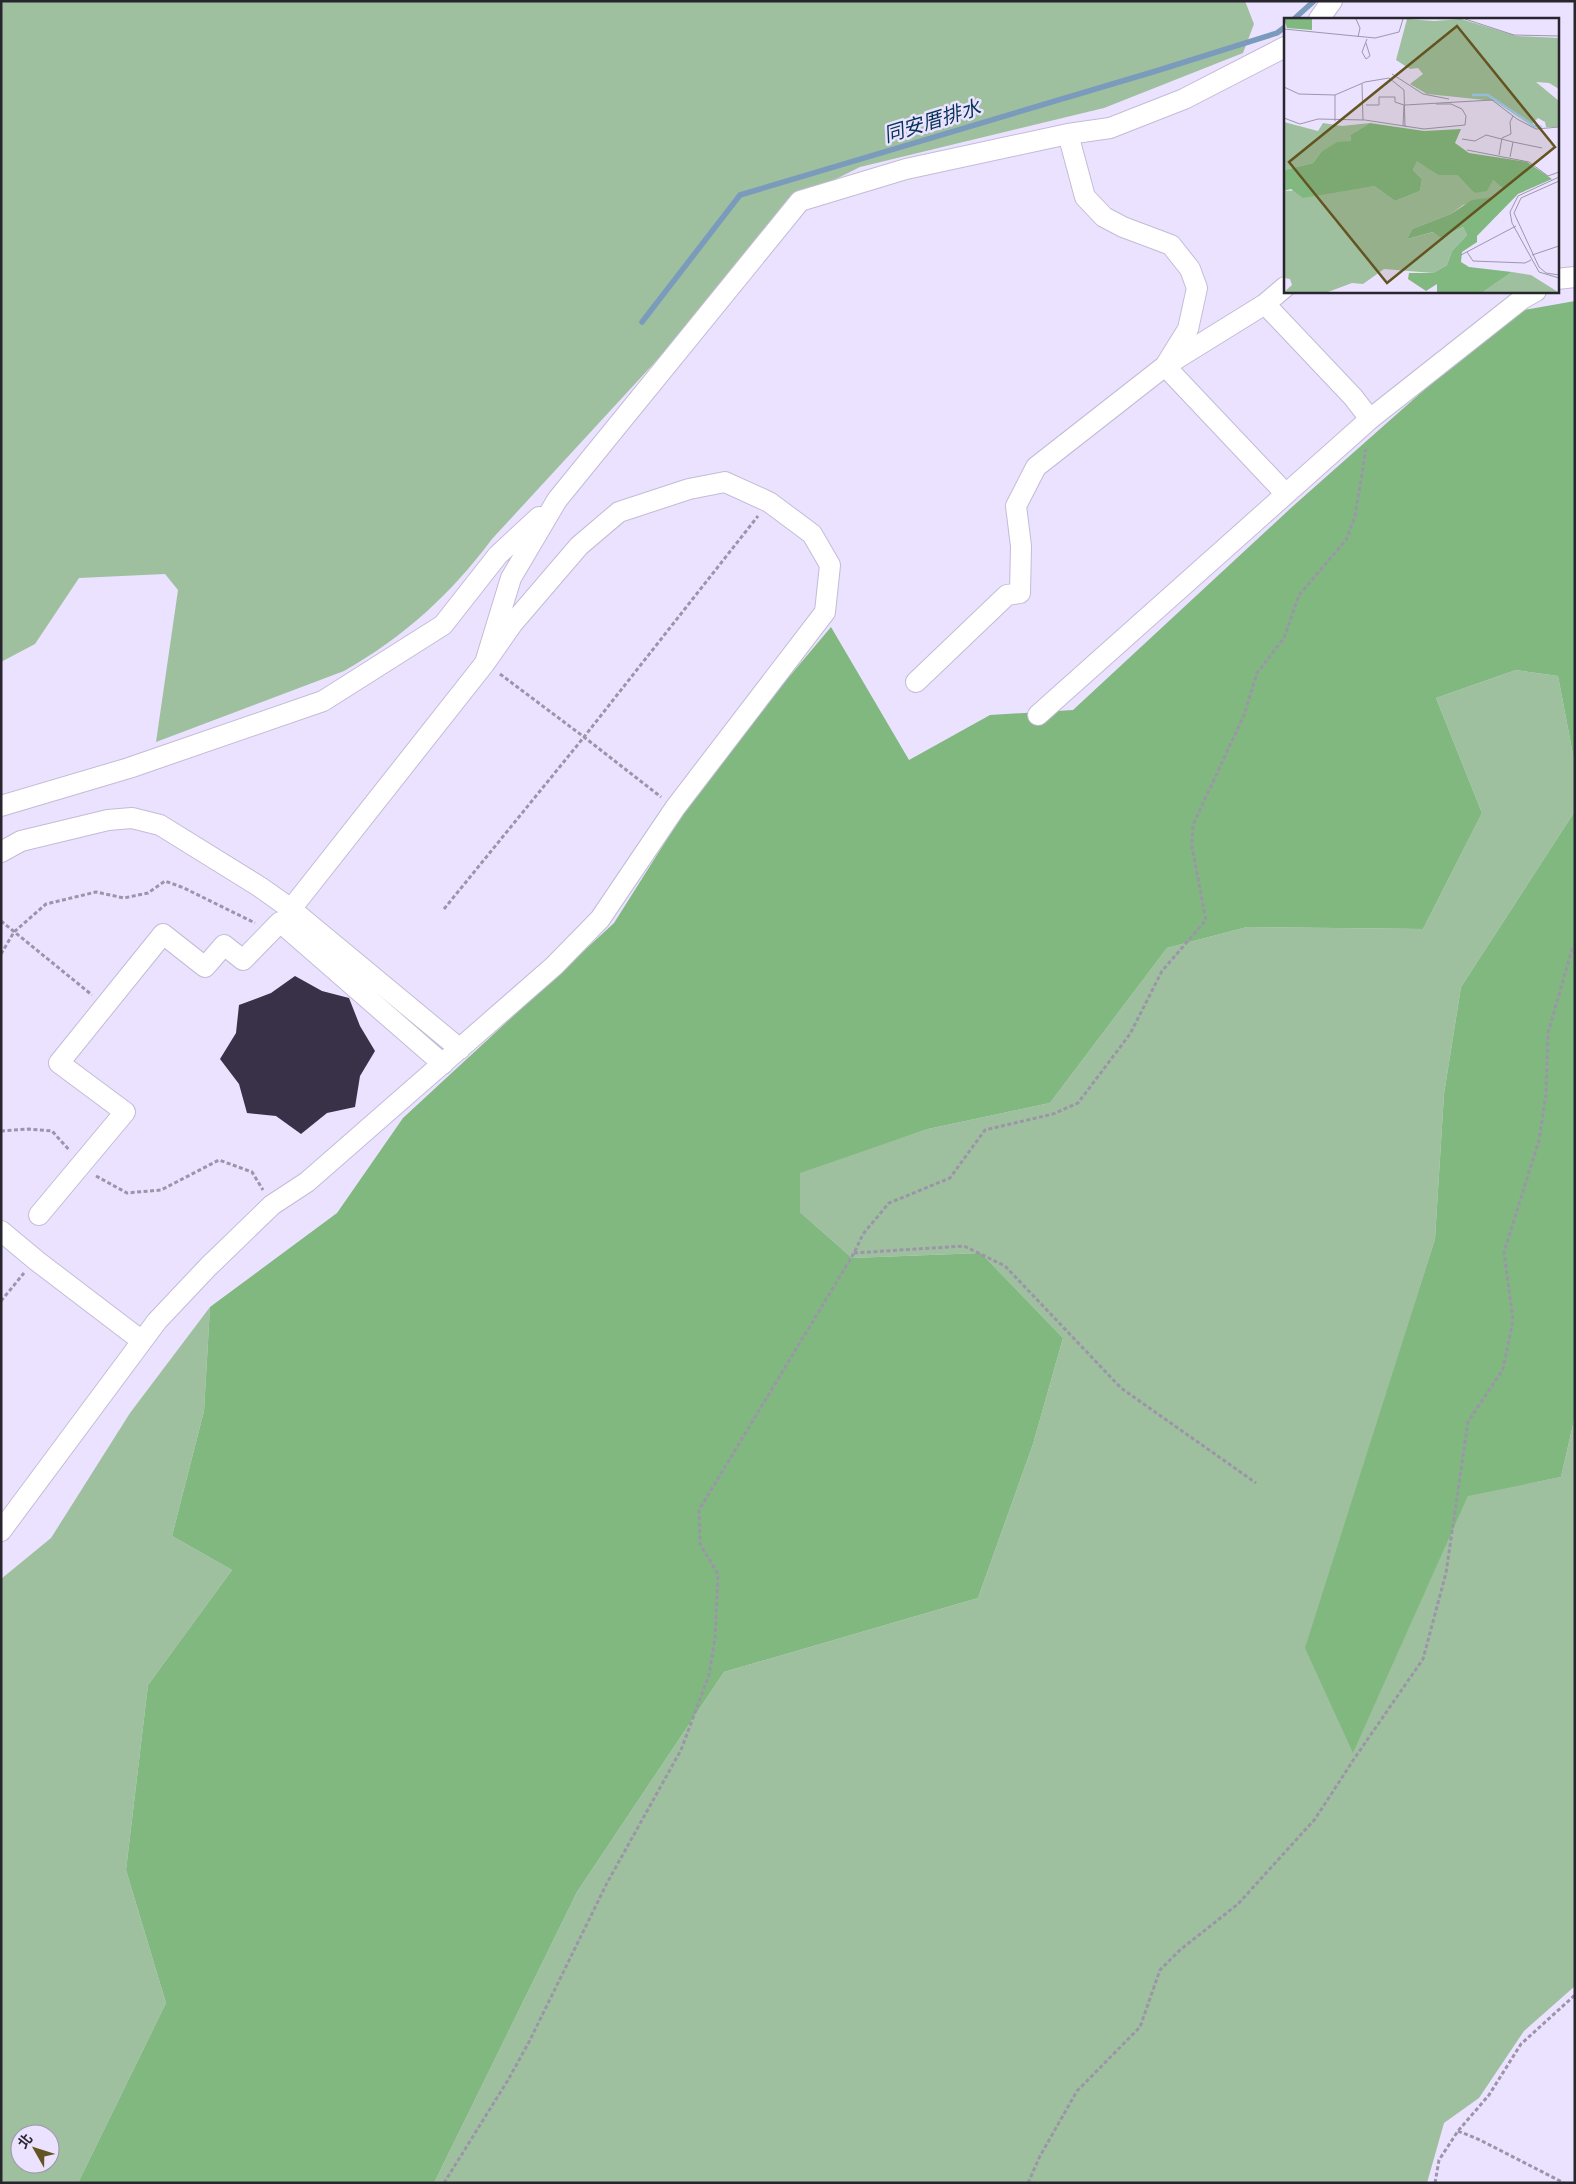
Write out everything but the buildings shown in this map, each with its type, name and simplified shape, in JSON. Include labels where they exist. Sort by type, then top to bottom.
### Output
[{"type":"street","points":[[1320,18],[1332,1]]},
{"type":"street","points":[[1,806],[128,768],[323,701],[443,625],[498,555],[557,500],[800,201],[906,169],[1068,134],[1110,128],[1184,99],[1284,48]]},
{"type":"street","points":[[1068,134],[1085,197],[1104,217],[1123,227],[1171,245],[1190,269],[1197,288],[1188,329],[1165,366]]},
{"type":"street","points":[[1558,279],[1575,277]]},
{"type":"street","points":[[916,682],[1007,595],[1020,593],[1021,546],[1016,506],[1036,467],[1165,366],[1265,304],[1284,288]]},
{"type":"street","points":[[1038,715],[1370,419],[1522,299],[1534,292]]},
{"type":"street","points":[[1265,304],[1353,398],[1370,419]]},
{"type":"street","points":[[1165,366],[1285,494]]},
{"type":"street","points":[[1,1531],[157,1320],[202,1273],[272,1206],[307,1182],[554,966],[600,919],[675,808],[825,612],[830,565],[812,534],[769,502],[725,482],[689,489],[619,512],[579,546],[514,623],[485,663],[286,916],[243,960],[224,945],[205,967],[163,934],[104,1005],[59,1063],[125,1112],[39,1215]]},
{"type":"street","points":[[485,663],[510,578],[557,500]]},
{"type":"street","points":[[1,852],[21,842],[108,820],[132,818],[160,825],[260,887],[286,916],[442,1064]]},
{"type":"street","points":[[286,916],[460,1049]]},
{"type":"street","points":[[1,1231],[37,1261],[142,1341]]},
{"type":"path","points":[[444,2183],[525,2050],[607,1883],[681,1750],[709,1675],[715,1638],[718,1574],[700,1544],[699,1510],[854,1253],[863,1234],[889,1203],[950,1178],[985,1130],[1053,1114],[1078,1103],[1130,1034],[1162,971],[1206,920],[1192,847],[1193,825],[1244,715],[1257,673],[1284,638],[1300,595],[1346,540],[1355,516],[1366,448]]},
{"type":"path","points":[[444,909],[584,737],[769,502]]},
{"type":"path","points":[[485,663],[675,808]]},
{"type":"path","points":[[1,954],[14,932],[46,904],[96,892],[124,898],[148,893],[165,881],[184,888],[256,923],[270,924],[286,916]]},
{"type":"path","points":[[1,920],[104,1005]]},
{"type":"path","points":[[1028,2183],[1040,2156],[1077,2091],[1140,2027],[1160,1970],[1238,1904],[1315,1819],[1354,1758],[1423,1659],[1446,1573],[1468,1422],[1503,1369],[1513,1320],[1504,1252],[1539,1140],[1546,1095],[1548,1033],[1572,949],[1575,945]]},
{"type":"path","points":[[1,1131],[52,1131],[81,1163],[96,1176],[127,1192],[161,1190],[219,1160],[252,1172],[272,1206]]},
{"type":"path","points":[[854,1253],[964,1246],[1005,1266],[1121,1388],[1256,1483]]},
{"type":"path","points":[[1,1301],[37,1261]]},
{"type":"path","points":[[1435,2183],[1439,2160],[1458,2131],[1489,2095],[1520,2044],[1575,1995]]},
{"type":"path","points":[[1458,2131],[1480,2140],[1564,2183]]},
{"type":"green space","points":[[1,1],[1245,1],[1254,24],[1243,53],[1104,108],[860,167],[828,183],[798,207],[492,539],[460,578],[406,629],[387,644],[344,671],[156,742],[178,590],[165,574],[79,578],[35,644],[1,662]]},
{"type":"green space","points":[[1575,301],[1575,765],[1558,676],[1516,670],[1436,698],[1482,813],[1423,929],[1247,927],[1167,948],[1050,1103],[928,1129],[800,1173],[800,1212],[852,1258],[981,1253],[1063,1338],[1033,1444],[978,1598],[724,1672],[577,1892],[434,2183],[78,2183],[166,2003],[126,1870],[148,1685],[232,1570],[172,1536],[204,1411],[210,1307],[337,1213],[403,1118],[614,923],[710,771],[831,627],[909,760],[990,715],[1073,710],[1292,507],[1512,312]]},
{"type":"green space","points":[[1516,670],[1558,676],[1575,765],[1575,811],[1461,987],[1444,1094],[1435,1239],[1356,1490],[1353,1752],[1468,1495],[1561,1477],[1575,1416],[1575,1986],[1524,2031],[1479,2098],[1444,2123],[1427,2183],[434,2183],[577,1892],[724,1672],[978,1598],[1033,1444],[1063,1338],[981,1253],[852,1258],[800,1212],[800,1172],[928,1129],[1050,1103],[1167,948],[1247,927],[1423,929],[1482,813],[1436,698]]},
{"type":"green space","points":[[1575,811],[1575,1416],[1561,1477],[1468,1496],[1353,1753],[1305,1648],[1435,1239],[1444,1094],[1461,987]]},
{"type":"green space","points":[[210,1307],[204,1411],[172,1536],[232,1570],[148,1685],[126,1870],[166,2003],[78,2183],[1,2183],[1,1579],[51,1538],[130,1413]]},
{"type":"waterway","name":"同安厝排水","points":[[1295,18],[1314,1]]},
{"type":"waterway","name":"同安厝排水","points":[[642,322],[740,195],[1156,71],[1277,33],[1284,28]]}]
